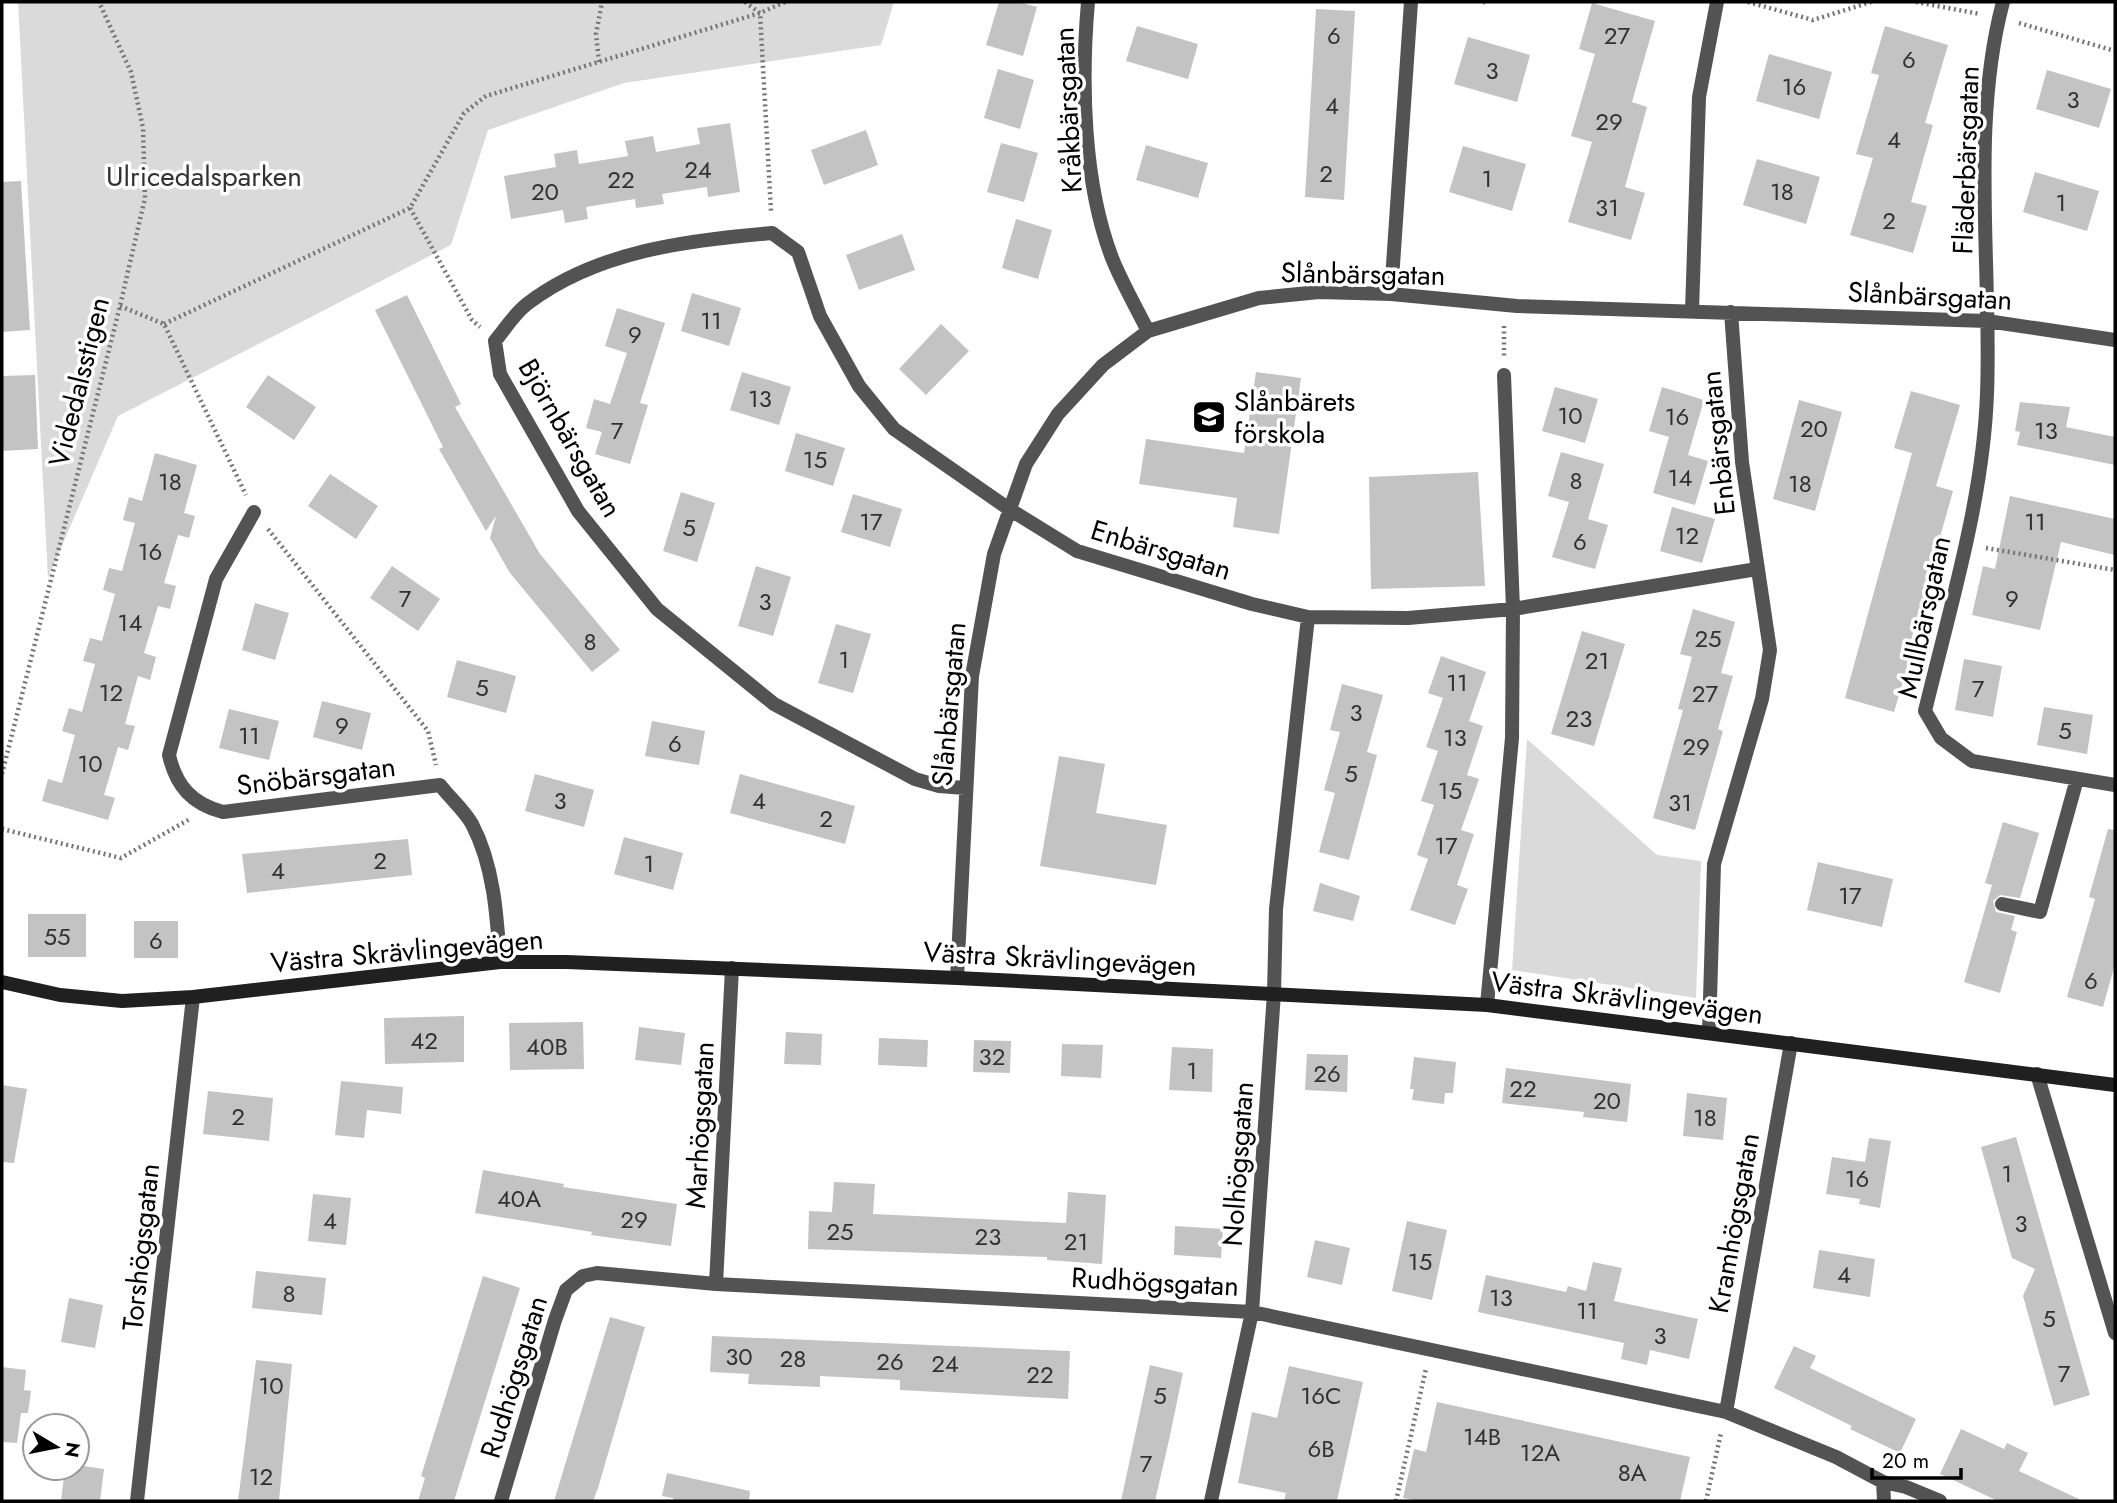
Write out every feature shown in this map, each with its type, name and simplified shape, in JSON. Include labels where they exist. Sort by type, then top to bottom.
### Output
[{"type":"street","name":"Kråkbärsgatan","points":[[1088,2],[1084,51],[1092,186],[1112,258],[1148,331]]},
{"type":"street","points":[[1391,294],[1411,2]]},
{"type":"street","points":[[1692,311],[1699,97],[1717,2]]},
{"type":"street","name":"Fläderbärsgatan","points":[[1987,321],[1989,97],[2003,2]]},
{"type":"street","points":[[772,233],[798,252],[820,316],[859,386],[894,429],[1009,509]]},
{"type":"street","name":"Björnbärsgatan","points":[[772,233],[718,237],[592,266],[525,305],[495,341],[500,374],[578,511],[657,609],[774,704],[915,779],[939,786],[965,788]]},
{"type":"street","name":"Slånbärsgatan","points":[[957,978],[961,942],[965,788],[972,676],[994,554],[1026,464],[1058,414],[1103,365],[1148,331],[1259,298],[1319,292],[1391,294],[1503,304],[1987,321],[2115,340]]},
{"type":"street","name":"Enbärsgatan","points":[[1709,1033],[1714,864],[1762,699],[1770,650],[1742,462],[1731,312]]},
{"type":"street","name":"Mullbärsgatan","points":[[1987,321],[1987,393],[1982,459],[1925,711],[1941,738],[1972,761],[2115,785]]},
{"type":"street","points":[[1486,1005],[1513,738],[1513,610],[1504,376]]},
{"type":"street","name":"Enbärsgatan","points":[[1009,509],[1077,551],[1252,604],[1308,617],[1408,618],[1513,610],[1757,569]]},
{"type":"street","name":"Snöbärsgatan","points":[[254,512],[216,579],[169,755],[174,776],[185,793],[206,807],[223,811],[440,786]]},
{"type":"street","name":"Nolhögsgatan","points":[[1211,1501],[1252,1312],[1274,993],[1276,909],[1308,617]]},
{"type":"street","points":[[2002,904],[2040,912],[2077,779]]},
{"type":"street","points":[[440,786],[471,822],[486,863],[496,907],[500,962]]},
{"type":"street","name":"Västra Skrävlingevägen","points":[[2,982],[93,999],[193,997],[500,962],[732,968],[1274,993],[1486,1005],[2115,1084]]},
{"type":"street","name":"Marhögsgatan","points":[[716,1284],[732,968]]},
{"type":"street","name":"Torshögsgatan","points":[[137,1501],[193,997]]},
{"type":"street","name":"Kramhögsgatan","points":[[1726,1412],[1791,1043]]},
{"type":"street","points":[[2037,1074],[2115,1333]]},
{"type":"street","name":"Rudhögsgatan","points":[[501,1501],[566,1290],[583,1276],[597,1273],[716,1284],[1252,1312],[1726,1412],[1836,1457],[1883,1482],[1906,1487],[1940,1501]]},
{"type":"street","points":[[1883,1482],[1884,1501]]},
{"type":"path","name":"Videdalsstigen","points":[[2,774],[145,198],[143,128],[131,72],[99,2]]},
{"type":"path","points":[[599,62],[596,34],[602,2]]},
{"type":"path","points":[[745,2],[761,13]]},
{"type":"path","points":[[164,324],[410,208],[464,113],[486,96],[761,13],[785,2]]},
{"type":"path","points":[[1748,2],[1813,20],[1871,2]]},
{"type":"path","points":[[761,13],[772,233]]},
{"type":"path","points":[[410,208],[472,320],[495,341]]},
{"type":"path","points":[[1503,304],[1504,376]]},
{"type":"path","points":[[120,306],[164,324],[254,512],[428,731],[440,786]]},
{"type":"path","points":[[1964,544],[2115,570]]},
{"type":"path","points":[[2,829],[121,858],[184,823],[206,807]]},
{"type":"path","points":[[1396,1501],[1431,1348]]},
{"type":"path","points":[[1706,1501],[1726,1412]]},
{"type":"green space","name":"Ulricedalsparken","points":[[18,2],[894,2],[881,45],[624,83],[488,130],[451,245],[118,416],[48,578]]},
{"type":"green space","points":[[1527,739],[1657,855],[1701,861],[1696,998],[1512,970]]},
{"type":"building","points":[[999,2],[1019,2],[1037,7],[1023,56],[986,45]]},
{"type":"building","points":[[1592,3],[1655,21],[1632,102],[1647,107],[1625,187],[1645,193],[1631,240],[1568,222],[1592,142],[1571,136],[1595,54],[1579,49]]},
{"type":"building","points":[[1316,9],[1355,11],[1344,200],[1305,197]]},
{"type":"building","points":[[1137,26],[1198,44],[1188,79],[1126,61]]},
{"type":"building","points":[[1885,26],[1948,45],[1925,123],[1933,125],[1911,202],[1927,206],[1913,253],[1850,235],[1873,158],[1856,154],[1879,75],[1871,73]]},
{"type":"building","points":[[1468,37],[1530,55],[1517,102],[1454,84]]},
{"type":"building","points":[[1769,54],[1832,72],[1819,119],[1756,101]]},
{"type":"building","points":[[998,69],[1034,80],[1020,129],[984,118]]},
{"type":"building","points":[[2047,70],[2111,89],[2099,128],[2036,109]]},
{"type":"building","points":[[730,123],[740,192],[708,197],[707,187],[662,194],[664,204],[636,208],[635,199],[586,207],[588,219],[565,223],[563,210],[511,219],[504,176],[556,167],[554,154],[577,150],[579,164],[628,156],[625,141],[653,136],[656,152],[700,144],[697,128]]},
{"type":"building","points":[[866,130],[878,165],[824,185],[811,150]]},
{"type":"building","points":[[1001,143],[1038,153],[1024,202],[987,192]]},
{"type":"building","points":[[1146,145],[1208,163],[1198,198],[1136,180]]},
{"type":"building","points":[[1463,146],[1526,164],[1512,211],[1449,192]]},
{"type":"building","points":[[1757,159],[1820,177],[1806,224],[1743,205]]},
{"type":"building","points":[[2035,172],[2099,191],[2087,231],[2023,212]]},
{"type":"building","points":[[21,181],[30,330],[2,332],[2,182]]},
{"type":"building","points":[[1016,219],[1052,230],[1038,279],[1002,268]]},
{"type":"building","points":[[902,234],[915,270],[859,290],[846,255]]},
{"type":"building","points":[[692,293],[741,308],[729,346],[681,331]]},
{"type":"building","points":[[407,295],[461,404],[455,407],[540,554],[620,650],[592,672],[510,573],[490,538],[496,516],[486,531],[439,449],[443,447],[375,310]]},
{"type":"building","points":[[617,308],[665,323],[640,403],[648,405],[630,464],[595,454],[602,432],[586,428],[594,399],[610,404],[627,353],[605,346]]},
{"type":"building","points":[[941,324],[969,351],[926,395],[899,369]]},
{"type":"building","points":[[742,372],[791,387],[779,425],[730,410]]},
{"type":"building","points":[[1256,372],[1301,378],[1279,534],[1233,527],[1237,498],[1139,484],[1146,439],[1244,453]]},
{"type":"building","points":[[35,375],[38,449],[2,451],[2,376]]},
{"type":"building","points":[[268,375],[316,407],[294,440],[246,407]]},
{"type":"building","points":[[1555,387],[1598,399],[1585,443],[1542,431]]},
{"type":"building","points":[[1662,387],[1704,400],[1688,455],[1708,461],[1695,505],[1653,493],[1669,437],[1649,431]]},
{"type":"building","points":[[1911,391],[1960,405],[1936,486],[1953,491],[1907,654],[1911,655],[1894,712],[1845,698],[1912,453],[1894,448]]},
{"type":"building","points":[[1799,400],[1842,412],[1815,511],[1773,499]]},
{"type":"building","points":[[2020,402],[2070,407],[2066,427],[2115,437],[2115,465],[2017,445],[2020,432],[2015,431]]},
{"type":"building","points":[[796,433],[845,448],[833,486],[785,471]]},
{"type":"building","points":[[1561,452],[1604,464],[1588,519],[1608,525],[1595,569],[1552,557],[1569,502],[1548,496]]},
{"type":"building","points":[[155,453],[197,465],[184,513],[195,516],[189,538],[178,535],[164,583],[176,586],[170,609],[158,606],[144,653],[156,657],[150,680],[138,676],[125,724],[135,726],[128,750],[118,747],[104,795],[115,798],[108,820],[42,801],[48,779],[62,783],[75,735],[62,731],[69,708],[82,712],[95,664],[83,661],[90,638],[102,641],[115,594],[103,590],[109,568],[122,571],[135,523],[123,520],[129,497],[142,501]]},
{"type":"building","points":[[1478,472],[1485,586],[1371,589],[1369,477]]},
{"type":"building","points":[[330,474],[378,506],[356,539],[308,506]]},
{"type":"building","points":[[681,492],[715,503],[697,562],[663,551]]},
{"type":"building","points":[[853,494],[902,509],[890,547],[841,532]]},
{"type":"building","points":[[2010,496],[2115,519],[2115,555],[2061,542],[2040,630],[1972,615],[1983,566],[1995,569]]},
{"type":"building","points":[[1672,507],[1715,519],[1702,563],[1660,551]]},
{"type":"building","points":[[392,566],[440,599],[418,631],[370,598]]},
{"type":"building","points":[[756,566],[791,577],[773,636],[738,626]]},
{"type":"building","points":[[255,603],[289,613],[275,660],[242,650]]},
{"type":"building","points":[[1693,609],[1735,622],[1721,673],[1733,676],[1718,729],[1723,731],[1695,830],[1653,818],[1683,710],[1678,709],[1692,657],[1680,654]]},
{"type":"building","points":[[836,624],[871,634],[853,693],[818,683]]},
{"type":"building","points":[[1582,631],[1625,644],[1594,746],[1551,734]]},
{"type":"building","points":[[1441,656],[1486,672],[1469,721],[1483,726],[1467,775],[1479,779],[1461,830],[1474,834],[1457,885],[1468,889],[1455,925],[1410,910],[1428,859],[1417,855],[1434,805],[1421,801],[1438,751],[1426,747],[1443,698],[1428,693]]},
{"type":"building","points":[[1964,659],[2002,666],[1993,717],[1955,710]]},
{"type":"building","points":[[457,660],[516,676],[506,713],[447,697]]},
{"type":"building","points":[[1342,684],[1383,695],[1367,752],[1377,755],[1349,860],[1319,852],[1335,793],[1324,790],[1340,732],[1330,730]]},
{"type":"building","points":[[322,701],[371,713],[362,750],[313,737]]},
{"type":"building","points":[[2044,707],[2093,715],[2087,754],[2037,745]]},
{"type":"building","points":[[229,709],[279,721],[269,760],[219,748]]},
{"type":"building","points":[[652,721],[705,731],[699,765],[645,756]]},
{"type":"building","points":[[1059,756],[1105,764],[1096,813],[1167,825],[1156,885],[1040,866]]},
{"type":"building","points":[[535,774],[594,790],[584,827],[525,811]]},
{"type":"building","points":[[740,774],[855,806],[845,844],[730,813]]},
{"type":"building","points":[[2003,822],[2039,833],[2020,898],[2000,895],[1993,901],[1996,912],[2015,916],[2011,930],[2017,932],[2000,993],[1964,982],[1992,885],[1985,883]]},
{"type":"building","points":[[2108,829],[2115,830],[2115,964],[2103,1007],[2067,997],[2095,899],[2089,897]]},
{"type":"building","points":[[624,837],[683,853],[673,890],[614,874]]},
{"type":"building","points":[[408,839],[412,875],[247,893],[242,854]]},
{"type":"building","points":[[1818,862],[1893,879],[1882,927],[1807,910]]},
{"type":"building","points":[[1320,883],[1360,896],[1353,921],[1313,911]]},
{"type":"building","points":[[28,914],[86,914],[86,957],[28,957]]},
{"type":"building","points":[[134,921],[178,921],[178,958],[134,958]]},
{"type":"building","points":[[464,1016],[464,1062],[385,1064],[384,1018]]},
{"type":"building","points":[[583,1022],[584,1069],[510,1070],[509,1023]]},
{"type":"building","points":[[639,1027],[685,1033],[681,1065],[635,1060]]},
{"type":"building","points":[[786,1032],[822,1034],[821,1065],[784,1064]]},
{"type":"building","points":[[879,1038],[928,1040],[927,1067],[878,1065]]},
{"type":"building","points":[[974,1040],[1011,1041],[1010,1073],[973,1072]]},
{"type":"building","points":[[1062,1044],[1103,1045],[1101,1078],[1061,1076]]},
{"type":"building","points":[[1172,1047],[1213,1049],[1212,1092],[1169,1090]]},
{"type":"building","points":[[1307,1054],[1348,1055],[1347,1092],[1305,1090]]},
{"type":"building","points":[[1414,1057],[1456,1062],[1453,1093],[1445,1093],[1444,1104],[1412,1100],[1414,1089],[1410,1089]]},
{"type":"building","points":[[1506,1068],[1631,1084],[1627,1122],[1583,1117],[1584,1112],[1502,1103]]},
{"type":"building","points":[[341,1081],[403,1087],[401,1114],[367,1110],[364,1138],[335,1135]]},
{"type":"building","points":[[2,1085],[27,1089],[14,1163],[2,1162]]},
{"type":"building","points":[[208,1091],[273,1098],[269,1141],[203,1134]]},
{"type":"building","points":[[1687,1093],[1727,1098],[1723,1140],[1683,1136]]},
{"type":"building","points":[[2016,1137],[2090,1395],[2054,1406],[2023,1296],[2035,1269],[2012,1258],[1981,1147]]},
{"type":"building","points":[[1869,1138],[1891,1141],[1880,1208],[1859,1204],[1860,1199],[1826,1194],[1832,1157],[1865,1162]]},
{"type":"building","points":[[483,1170],[564,1184],[563,1187],[677,1204],[671,1246],[591,1235],[592,1232],[475,1213]]},
{"type":"building","points":[[834,1182],[875,1184],[873,1214],[1066,1223],[1068,1192],[1106,1195],[1102,1264],[1047,1260],[1047,1257],[808,1249],[809,1211],[832,1212]]},
{"type":"building","points":[[313,1194],[351,1198],[346,1245],[308,1241]]},
{"type":"building","points":[[1407,1221],[1447,1230],[1432,1300],[1392,1291]]},
{"type":"building","points":[[1175,1226],[1223,1229],[1221,1258],[1174,1255]]},
{"type":"building","points":[[1315,1240],[1350,1248],[1342,1285],[1307,1277]]},
{"type":"building","points":[[1819,1250],[1875,1259],[1870,1297],[1813,1288]]},
{"type":"building","points":[[1593,1262],[1622,1268],[1614,1301],[1698,1319],[1689,1359],[1650,1350],[1647,1365],[1621,1359],[1624,1343],[1478,1312],[1486,1275],[1566,1292],[1568,1286],[1586,1291]]},
{"type":"building","points":[[256,1271],[326,1278],[322,1315],[252,1308]]},
{"type":"building","points":[[483,1276],[520,1288],[454,1501],[418,1501],[425,1478],[421,1476]]},
{"type":"building","points":[[69,1298],[103,1305],[95,1348],[61,1342]]},
{"type":"building","points":[[610,1317],[645,1327],[598,1488],[593,1501],[554,1501]]},
{"type":"building","points":[[712,1336],[1070,1351],[1068,1399],[900,1390],[900,1380],[820,1376],[820,1387],[748,1384],[749,1374],[710,1372]]},
{"type":"building","points":[[1794,1346],[1816,1356],[1810,1368],[1916,1419],[1900,1453],[1774,1388]]},
{"type":"building","points":[[256,1360],[292,1364],[279,1501],[238,1501]]},
{"type":"building","points":[[1150,1365],[1183,1373],[1169,1440],[1155,1501],[1121,1501]]},
{"type":"building","points":[[1289,1366],[1363,1382],[1337,1501],[1284,1501],[1286,1493],[1238,1483],[1252,1412],[1277,1418]]},
{"type":"building","points":[[2,1367],[26,1370],[24,1390],[31,1391],[28,1412],[21,1412],[17,1443],[2,1442]]},
{"type":"building","points":[[1437,1402],[1690,1457],[1680,1501],[1419,1501],[1403,1498],[1414,1449],[1426,1452]]},
{"type":"building","points":[[1961,1429],[2004,1449],[2007,1443],[2028,1453],[2019,1471],[2083,1501],[1998,1501],[1940,1474]]},
{"type":"building","points":[[91,1467],[104,1469],[100,1501],[61,1501],[63,1482],[91,1482]]},
{"type":"building","points":[[667,1473],[750,1491],[749,1501],[673,1501],[673,1498],[662,1496]]},
{"type":"place","name":"Slånbärets förskola","points":[[1209,417]]}]
